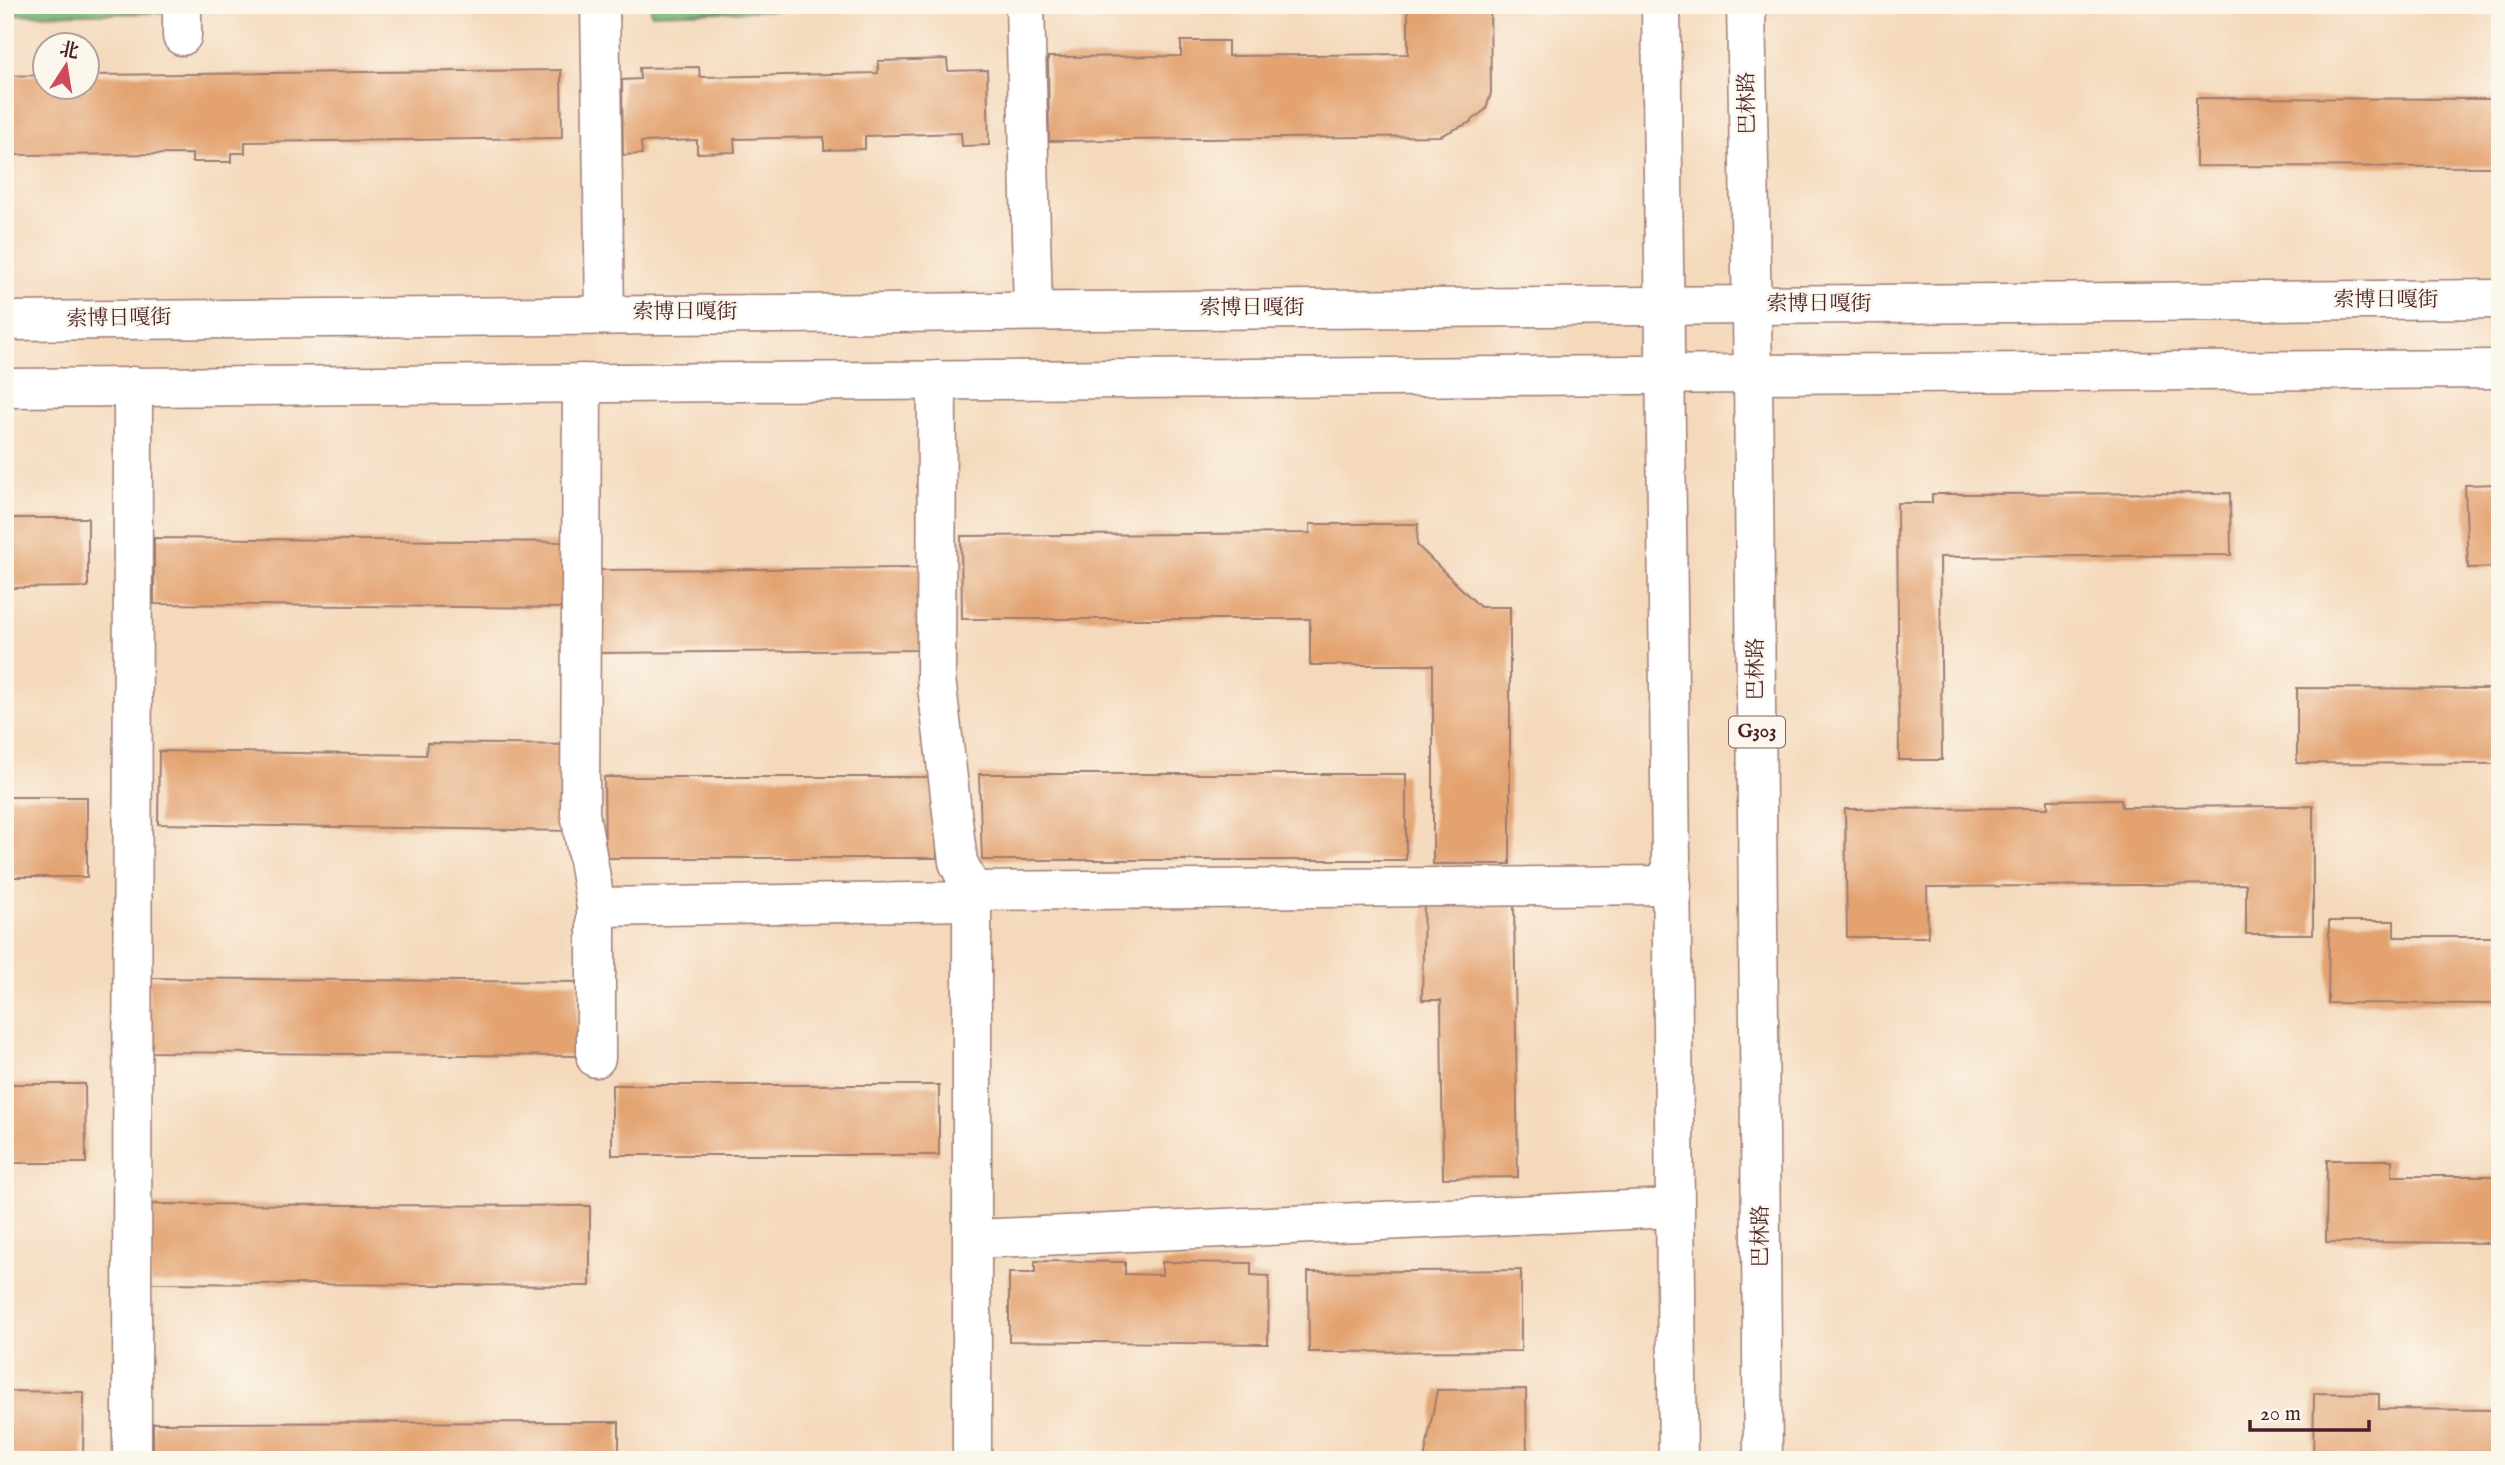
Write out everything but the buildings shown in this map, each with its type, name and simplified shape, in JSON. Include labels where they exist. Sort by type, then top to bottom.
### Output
[{"type":"main road","points":[[600,5],[605,313]]},
{"type":"main road","points":[[1026,5],[1033,310]]},
{"type":"main road","points":[[1661,5],[1678,1460]]},
{"type":"main road","name":"巴林路","points":[[1746,5],[1754,374],[1763,1460]]},
{"type":"main road","name":"索博日嘎街","points":[[5,321],[605,313],[2500,299]]},
{"type":"main road","points":[[5,388],[2500,369]]},
{"type":"main road","points":[[937,380],[936,678],[958,862],[972,896],[972,1460]]},
{"type":"main road","points":[[582,383],[580,813],[596,907],[596,1058]]},
{"type":"main road","points":[[132,1460],[133,386]]},
{"type":"main road","points":[[596,907],[972,896],[1672,885]]},
{"type":"main road","points":[[973,1239],[1674,1208]]},
{"type":"green space","points":[[5,5],[160,5],[161,13],[5,15]]},
{"type":"green space","points":[[651,5],[950,5],[651,14]]}]
